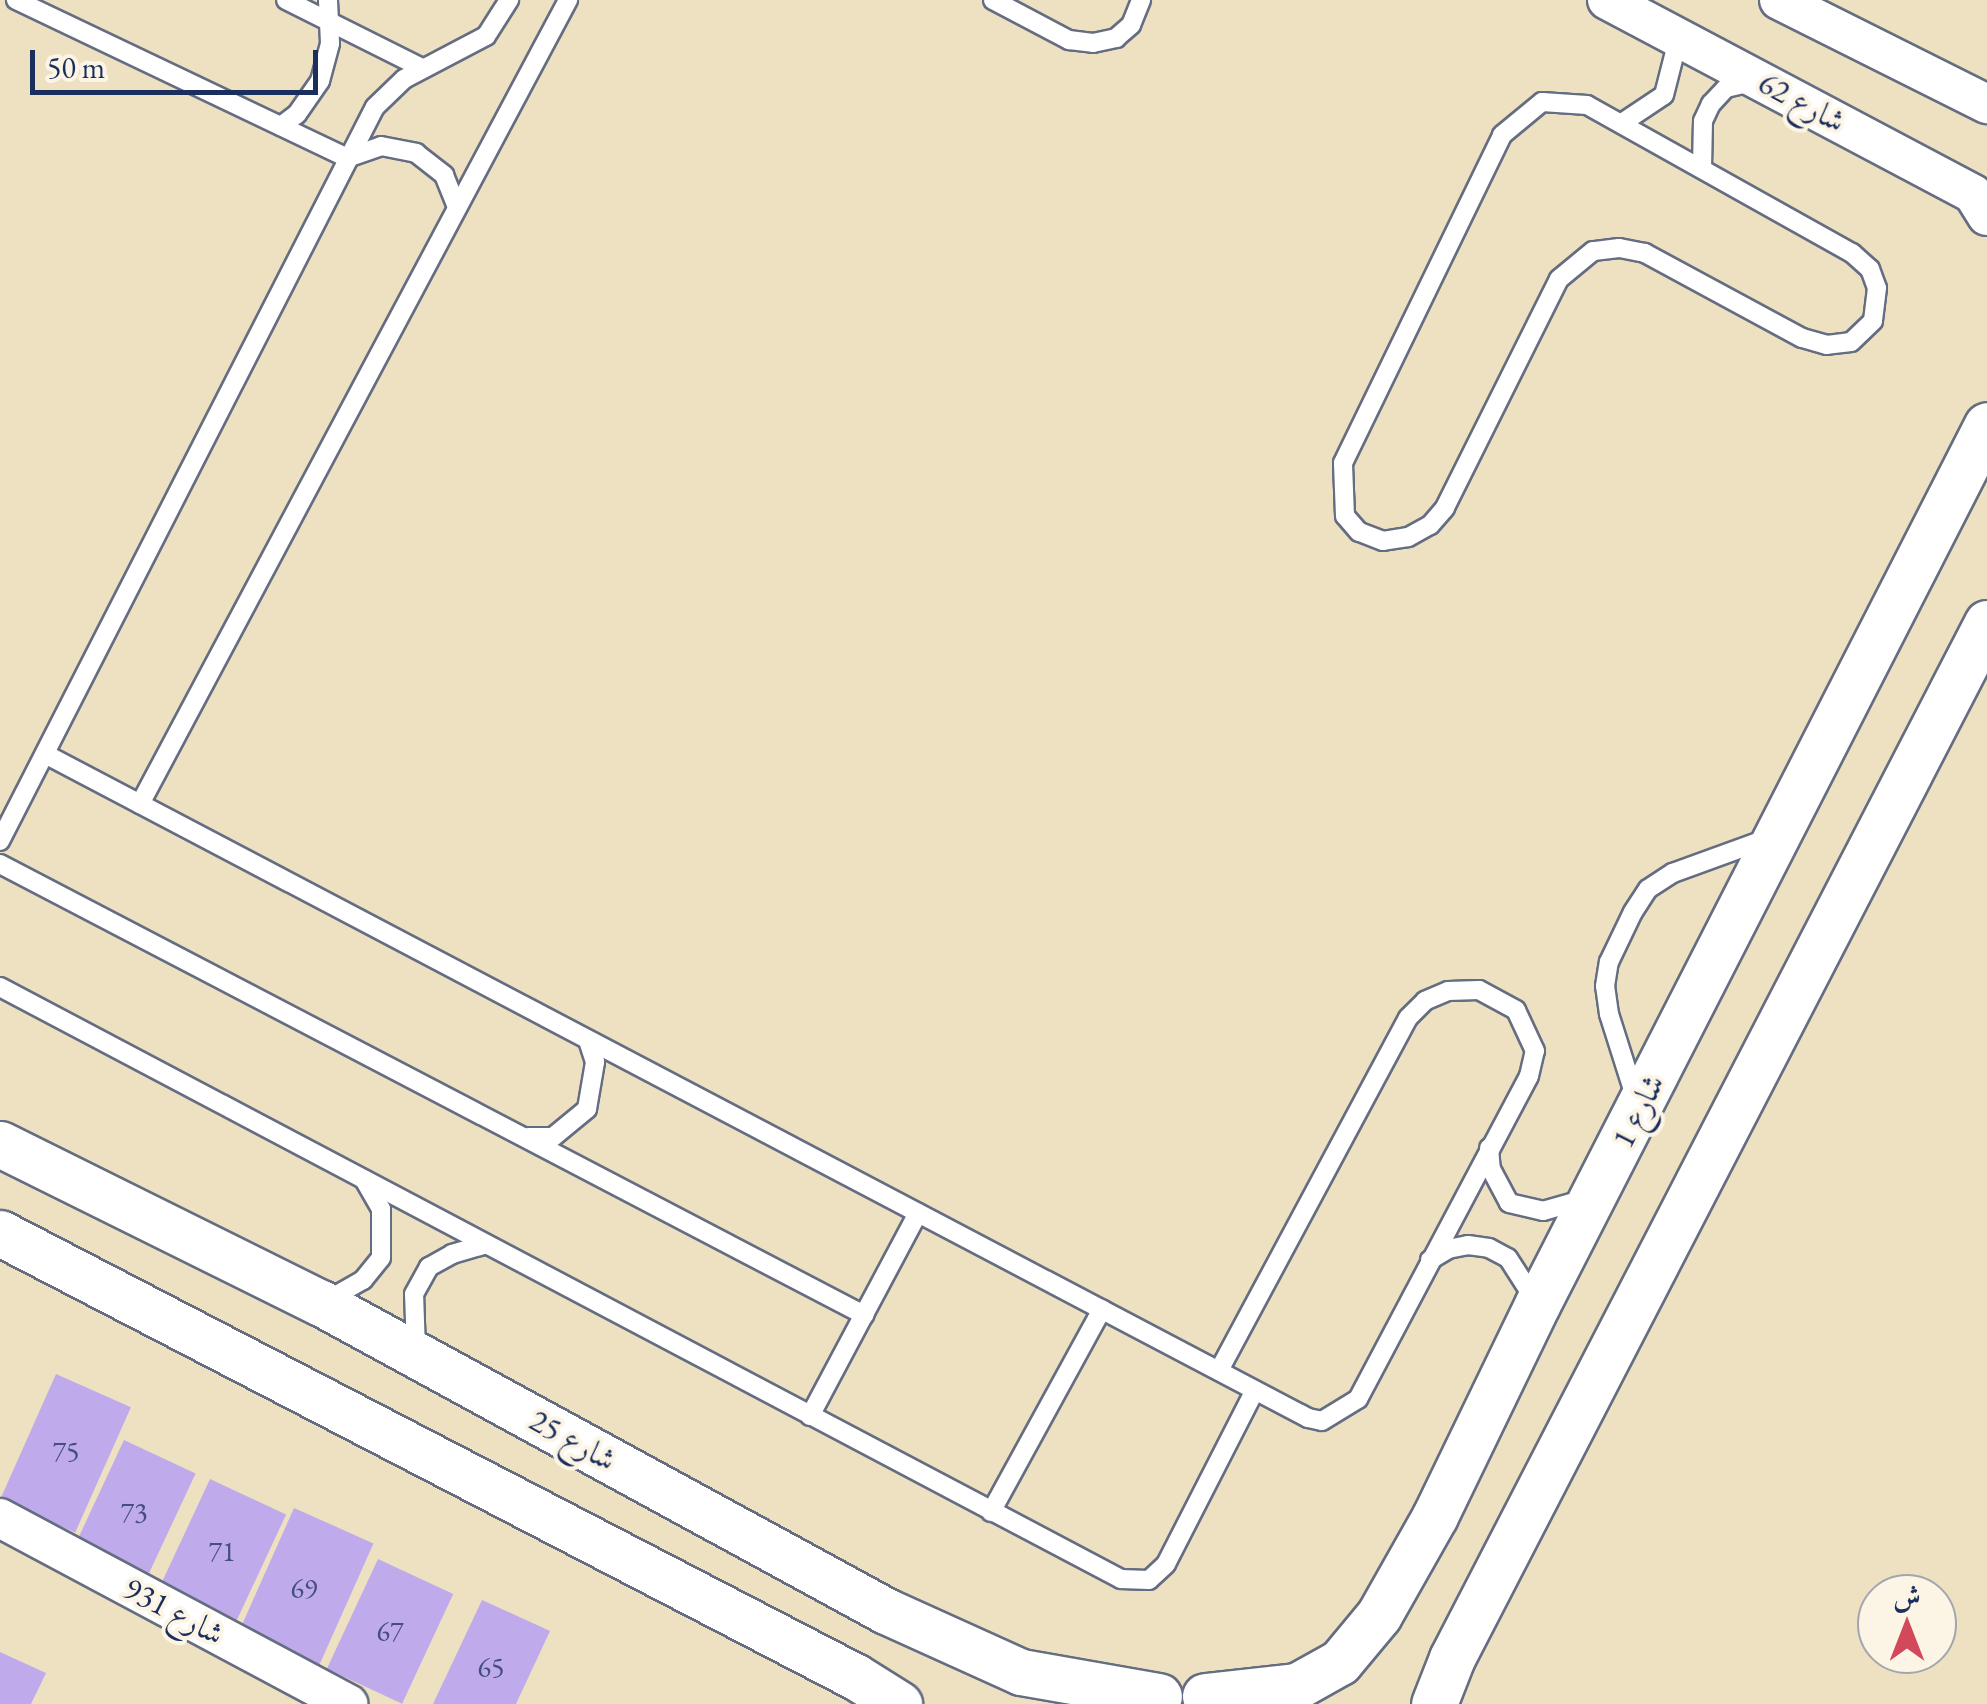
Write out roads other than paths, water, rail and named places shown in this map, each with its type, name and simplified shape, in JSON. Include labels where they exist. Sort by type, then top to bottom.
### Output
[{"type":"street","name":"شارع 62","points":[[1607,0],[1972,194],[1987,216]]},
{"type":"street","points":[[1779,0],[1987,104]]},
{"type":"street","name":"شارع 1","points":[[1218,1700],[1297,1686],[1340,1662],[1379,1615],[1435,1516],[1538,1305],[1987,425]]},
{"type":"street","points":[[1434,1704],[1452,1658],[1987,622]]},
{"type":"street","name":"شارع 25","points":[[0,1144],[321,1303],[886,1611],[1022,1672],[1144,1700],[1218,1700]]},
{"type":"street","points":[[0,1233],[856,1677],[900,1704]]},
{"type":"street","name":"شارع 931","points":[[0,1518],[348,1704]]},
{"type":"lane","points":[[16,0],[347,158],[381,146],[416,153],[444,175],[457,208]]},
{"type":"lane","points":[[286,0],[422,68]]},
{"type":"lane","points":[[281,126],[297,114],[320,81],[330,43],[328,0]]},
{"type":"lane","points":[[0,841],[375,107],[404,78],[486,36],[510,0]]},
{"type":"lane","points":[[140,804],[568,0]]},
{"type":"lane","points":[[993,0],[1069,40],[1093,43],[1116,38],[1131,25],[1142,0]]},
{"type":"lane","points":[[1622,123],[1664,95],[1676,48],[1665,30]]},
{"type":"lane","points":[[1702,168],[1703,121],[1711,104],[1726,88],[1761,80]]},
{"type":"lane","points":[[1542,102],[1587,105],[1622,123],[1852,252],[1870,268],[1878,305],[1863,332],[1851,342],[1827,345],[1802,338],[1645,253],[1619,248],[1593,251],[1559,279],[1446,508],[1430,525],[1408,537],[1382,540],[1359,532],[1345,516],[1343,463],[1502,135],[1542,102]]},
{"type":"lane","points":[[45,754],[1255,1390],[1322,1421],[1347,1410],[1358,1399],[1529,1076],[1534,1050],[1529,1030],[1516,1010],[1479,990],[1448,991],[1425,1001],[1408,1018],[1219,1370]]},
{"type":"lane","points":[[1640,1109],[1608,1014],[1605,986],[1608,962],[1633,912],[1648,888],[1672,872],[1779,834]]},
{"type":"lane","points":[[0,864],[864,1315]]},
{"type":"lane","points":[[0,987],[1121,1579],[1149,1580],[1175,1548],[1255,1390]]},
{"type":"lane","points":[[522,1137],[553,1137],[587,1109],[595,1062],[588,1040]]},
{"type":"lane","points":[[1489,1146],[1492,1169],[1509,1203],[1543,1211],[1595,1196]]},
{"type":"lane","points":[[321,1303],[363,1280],[381,1258],[381,1208],[364,1180]]},
{"type":"lane","points":[[810,1416],[918,1213]]},
{"type":"lane","points":[[416,1355],[414,1294],[429,1267],[452,1254],[486,1244]]},
{"type":"lane","points":[[1430,1260],[1448,1249],[1489,1248],[1508,1258],[1538,1305]]},
{"type":"lane","points":[[991,1512],[1102,1309]]}]
